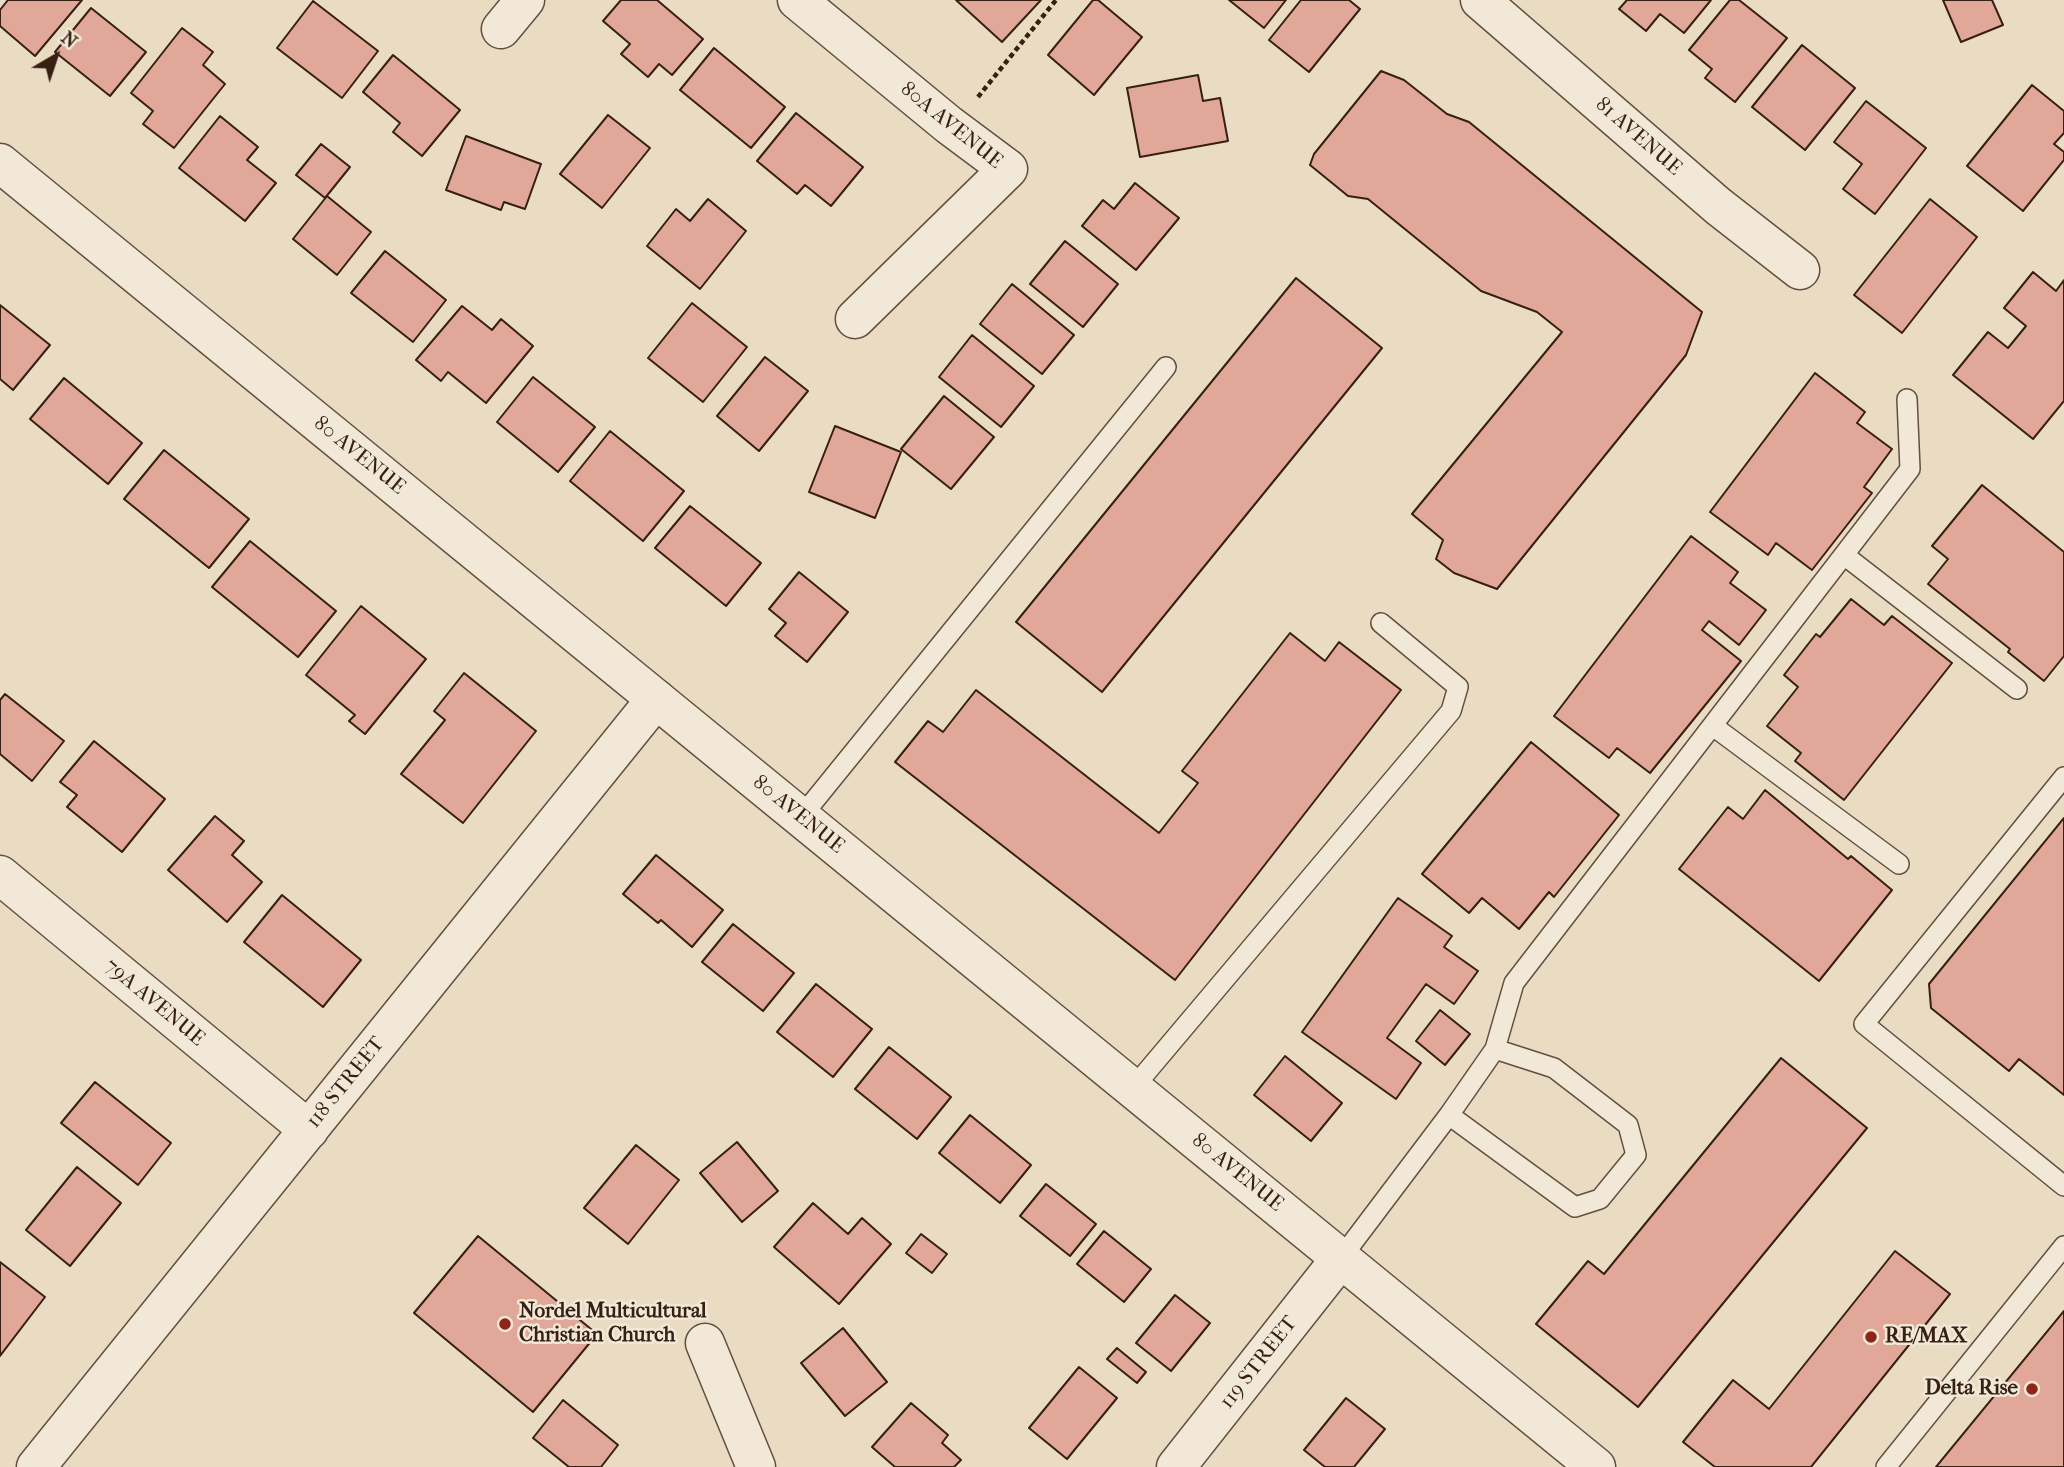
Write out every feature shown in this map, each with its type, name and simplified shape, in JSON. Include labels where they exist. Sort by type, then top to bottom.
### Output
[{"type":"street","points":[[501,29],[525,0]]},
{"type":"street","name":"80A AVENUE","points":[[797,0],[949,125],[1008,169],[855,319]]},
{"type":"street","name":"81 AVENUE","points":[[1480,0],[1718,206],[1800,270]]},
{"type":"street","name":"80 AVENUE","points":[[0,163],[1596,1467]]},
{"type":"street","name":"118 STREET","points":[[36,1467],[656,699]]},
{"type":"street","name":"79A AVENUE","points":[[0,876],[309,1130]]},
{"type":"street","name":"119 STREET","points":[[1176,1467],[1341,1258]]},
{"type":"street","points":[[705,1343],[756,1467]]},
{"type":"lane","points":[[801,817],[1166,367]]},
{"type":"lane","points":[[1341,1258],[1449,1115],[1494,1049],[1514,983],[1910,469],[1907,399]]},
{"type":"lane","points":[[1844,555],[2017,689]]},
{"type":"lane","points":[[1133,1088],[1451,711],[1458,687],[1381,623]]},
{"type":"lane","points":[[1713,726],[1899,864]]},
{"type":"lane","points":[[2064,777],[1864,1024],[2064,1186]]},
{"type":"lane","points":[[1449,1115],[1575,1207],[1600,1199],[1636,1155],[1628,1125],[1554,1068],[1494,1049]]},
{"type":"lane","points":[[1886,1467],[2064,1246]]},
{"type":"path","points":[[978,97],[1056,0]]},
{"type":"building","points":[[8,0],[82,0],[35,56],[0,26],[0,10]]},
{"type":"building","points":[[621,0],[657,0],[703,39],[672,75],[659,64],[648,77],[621,54],[630,44],[603,21]]},
{"type":"building","points":[[956,0],[1041,0],[1002,42]]},
{"type":"building","points":[[1093,0],[1098,0],[1142,37],[1094,95],[1048,55]]},
{"type":"building","points":[[1229,0],[1286,0],[1264,28]]},
{"type":"building","points":[[1301,0],[1349,0],[1360,9],[1309,72],[1269,40]]},
{"type":"building","points":[[1627,0],[1711,0],[1684,33],[1660,14],[1646,31],[1619,9]]},
{"type":"building","points":[[1730,0],[1739,0],[1787,38],[1735,102],[1705,78],[1712,69],[1689,50]]},
{"type":"building","points":[[1943,0],[1992,0],[2003,25],[1961,42]]},
{"type":"building","points":[[313,1],[378,51],[342,98],[277,48]]},
{"type":"building","points":[[91,8],[146,52],[110,96],[55,52]]},
{"type":"building","points":[[182,28],[213,52],[203,65],[225,84],[174,148],[143,124],[153,111],[131,93]]},
{"type":"building","points":[[1802,45],[1855,88],[1805,150],[1752,107]]},
{"type":"building","points":[[714,48],[785,107],[751,148],[680,90]]},
{"type":"building","points":[[393,55],[460,110],[422,156],[393,132],[400,123],[363,92]]},
{"type":"building","points":[[1381,71],[1404,80],[1447,114],[1469,122],[1702,312],[1686,355],[1497,589],[1454,573],[1436,559],[1443,540],[1412,514],[1562,332],[1537,312],[1481,291],[1368,199],[1348,196],[1310,165],[1314,154]]},
{"type":"building","points":[[1198,75],[1203,101],[1220,98],[1228,141],[1140,157],[1127,88]]},
{"type":"building","points":[[2032,85],[2064,111],[2064,133],[2054,144],[2064,152],[2064,160],[2023,211],[1967,166]]},
{"type":"building","points":[[1866,101],[1926,148],[1875,214],[1843,189],[1862,164],[1834,142]]},
{"type":"building","points":[[796,113],[863,167],[831,206],[805,185],[797,194],[757,161]]},
{"type":"building","points":[[608,115],[650,148],[602,208],[560,174]]},
{"type":"building","points":[[220,116],[258,147],[247,160],[276,183],[245,221],[179,168]]},
{"type":"building","points":[[466,136],[541,164],[525,209],[504,202],[501,210],[446,190]]},
{"type":"building","points":[[321,144],[350,167],[325,198],[296,175]]},
{"type":"building","points":[[1135,183],[1179,218],[1136,270],[1082,226],[1103,200],[1114,209]]},
{"type":"building","points":[[327,196],[371,232],[337,275],[293,239]]},
{"type":"building","points":[[708,199],[746,231],[700,289],[647,246],[676,209],[690,221]]},
{"type":"building","points":[[1930,199],[1977,237],[1902,333],[1854,295]]},
{"type":"building","points":[[1065,241],[1118,284],[1083,327],[1030,284]]},
{"type":"building","points":[[385,251],[446,300],[413,342],[351,293]]},
{"type":"building","points":[[2033,272],[2056,291],[2064,280],[2064,401],[2033,439],[1953,375],[1988,332],[2008,348],[2026,326],[2004,308]]},
{"type":"building","points":[[1296,278],[1382,348],[1102,692],[1016,622]]},
{"type":"building","points":[[1012,284],[1074,335],[1042,374],[980,324]]},
{"type":"building","points":[[692,303],[747,347],[703,402],[648,358]]},
{"type":"building","points":[[0,305],[50,345],[13,390],[0,379]]},
{"type":"building","points":[[462,306],[492,330],[501,319],[533,346],[486,403],[448,372],[441,381],[416,360]]},
{"type":"building","points":[[972,335],[1034,386],[1001,427],[939,377]]},
{"type":"building","points":[[765,357],[808,391],[759,451],[717,416]]},
{"type":"building","points":[[1815,373],[1865,412],[1857,423],[1892,449],[1864,487],[1872,493],[1812,570],[1776,543],[1768,555],[1710,512]]},
{"type":"building","points":[[533,377],[595,427],[558,472],[497,422]]},
{"type":"building","points":[[64,378],[142,443],[108,484],[30,419]]},
{"type":"building","points":[[944,396],[994,437],[951,489],[901,449]]},
{"type":"building","points":[[835,426],[901,452],[875,518],[809,492]]},
{"type":"building","points":[[610,431],[684,491],[643,541],[570,481]]},
{"type":"building","points":[[164,450],[249,519],[209,568],[124,499]]},
{"type":"building","points":[[1982,485],[2064,552],[2064,656],[2044,681],[2008,652],[2010,649],[1928,584],[1948,559],[1932,546]]},
{"type":"building","points":[[690,506],[761,563],[726,606],[655,548]]},
{"type":"building","points":[[1691,536],[1738,572],[1730,583],[1766,610],[1739,645],[1709,621],[1702,630],[1741,661],[1650,773],[1617,748],[1609,758],[1554,716]]},
{"type":"building","points":[[250,541],[336,611],[298,657],[212,587]]},
{"type":"building","points":[[799,572],[848,612],[807,662],[775,636],[786,623],[769,609]]},
{"type":"building","points":[[1851,599],[1884,625],[1892,616],[1952,663],[1844,800],[1795,761],[1801,753],[1767,726],[1798,687],[1784,675],[1816,634],[1820,637]]},
{"type":"building","points":[[361,606],[426,659],[365,734],[349,721],[355,715],[306,675]]},
{"type":"building","points":[[1290,633],[1325,661],[1339,642],[1401,690],[1175,980],[895,762],[928,721],[943,732],[976,690],[1159,833],[1198,783],[1182,771]]},
{"type":"building","points":[[464,673],[536,731],[463,823],[401,774],[445,720],[434,711]]},
{"type":"building","points":[[5,694],[64,741],[32,781],[0,754],[0,700]]},
{"type":"building","points":[[94,741],[165,799],[122,852],[67,807],[77,795],[60,782]]},
{"type":"building","points":[[1531,742],[1619,815],[1554,897],[1549,892],[1519,929],[1482,898],[1469,913],[1422,874]]},
{"type":"building","points":[[1765,790],[1848,859],[1851,856],[1892,890],[1819,981],[1679,869],[1728,807],[1743,819]]},
{"type":"building","points":[[215,816],[244,841],[232,855],[262,882],[227,922],[168,870]]},
{"type":"building","points":[[2064,818],[2064,1095],[2019,1059],[2009,1071],[1931,1008],[1929,984]]},
{"type":"building","points":[[656,855],[723,910],[692,947],[661,920],[658,923],[623,894]]},
{"type":"building","points":[[282,895],[361,960],[323,1007],[244,942]]},
{"type":"building","points":[[1398,898],[1452,936],[1444,947],[1478,971],[1454,1004],[1426,984],[1387,1038],[1421,1063],[1396,1099],[1302,1032]]},
{"type":"building","points":[[733,924],[794,973],[763,1011],[702,962]]},
{"type":"building","points":[[816,984],[872,1029],[833,1077],[777,1032]]},
{"type":"building","points":[[1440,1010],[1470,1034],[1445,1065],[1416,1041]]},
{"type":"building","points":[[889,1047],[951,1097],[917,1139],[855,1089]]},
{"type":"building","points":[[1285,1056],[1342,1103],[1311,1141],[1254,1095]]},
{"type":"building","points":[[1781,1058],[1867,1128],[1638,1407],[1536,1324],[1588,1261],[1604,1274]]},
{"type":"building","points":[[95,1082],[171,1143],[138,1185],[61,1123]]},
{"type":"building","points":[[970,1115],[1031,1165],[1000,1203],[939,1153]]},
{"type":"building","points":[[737,1142],[778,1191],[742,1222],[700,1173]]},
{"type":"building","points":[[636,1145],[679,1180],[628,1244],[584,1208]]},
{"type":"building","points":[[77,1167],[121,1203],[70,1266],[26,1230]]},
{"type":"building","points":[[1046,1184],[1096,1224],[1070,1256],[1020,1216]]},
{"type":"building","points":[[813,1203],[848,1234],[862,1218],[891,1244],[839,1304],[774,1247]]},
{"type":"building","points":[[1104,1231],[1151,1269],[1124,1302],[1077,1264]]},
{"type":"building","points":[[921,1234],[947,1254],[932,1273],[906,1253]]},
{"type":"building","name":"Nordel Multicultural Christian Church","points":[[478,1236],[597,1334],[533,1412],[414,1313]]},
{"type":"building","name":"RE/MAX","points":[[1895,1251],[1950,1294],[1811,1467],[1715,1467],[1683,1442],[1733,1380],[1769,1409]]},
{"type":"building","points":[[0,1262],[45,1297],[0,1356]]},
{"type":"building","points":[[1175,1295],[1210,1323],[1171,1371],[1136,1343]]},
{"type":"building","name":"Delta Rise","points":[[2064,1311],[2064,1467],[1936,1467]]},
{"type":"building","points":[[843,1328],[887,1382],[845,1416],[801,1363]]},
{"type":"building","points":[[1117,1348],[1146,1372],[1137,1383],[1107,1359]]},
{"type":"building","points":[[1079,1367],[1117,1398],[1067,1459],[1029,1428]]},
{"type":"building","points":[[1346,1398],[1385,1429],[1354,1467],[1325,1467],[1304,1450]]},
{"type":"building","points":[[563,1400],[618,1445],[601,1467],[569,1467],[533,1438]]},
{"type":"building","points":[[911,1403],[948,1435],[942,1443],[961,1460],[954,1467],[895,1467],[872,1447]]},
{"type":"place","name":"Nordel Multicultural Christian Church","points":[[505,1324]]},
{"type":"place","name":"RE/MAX","points":[[1871,1337]]},
{"type":"place","name":"Delta Rise","points":[[2032,1389]]}]
